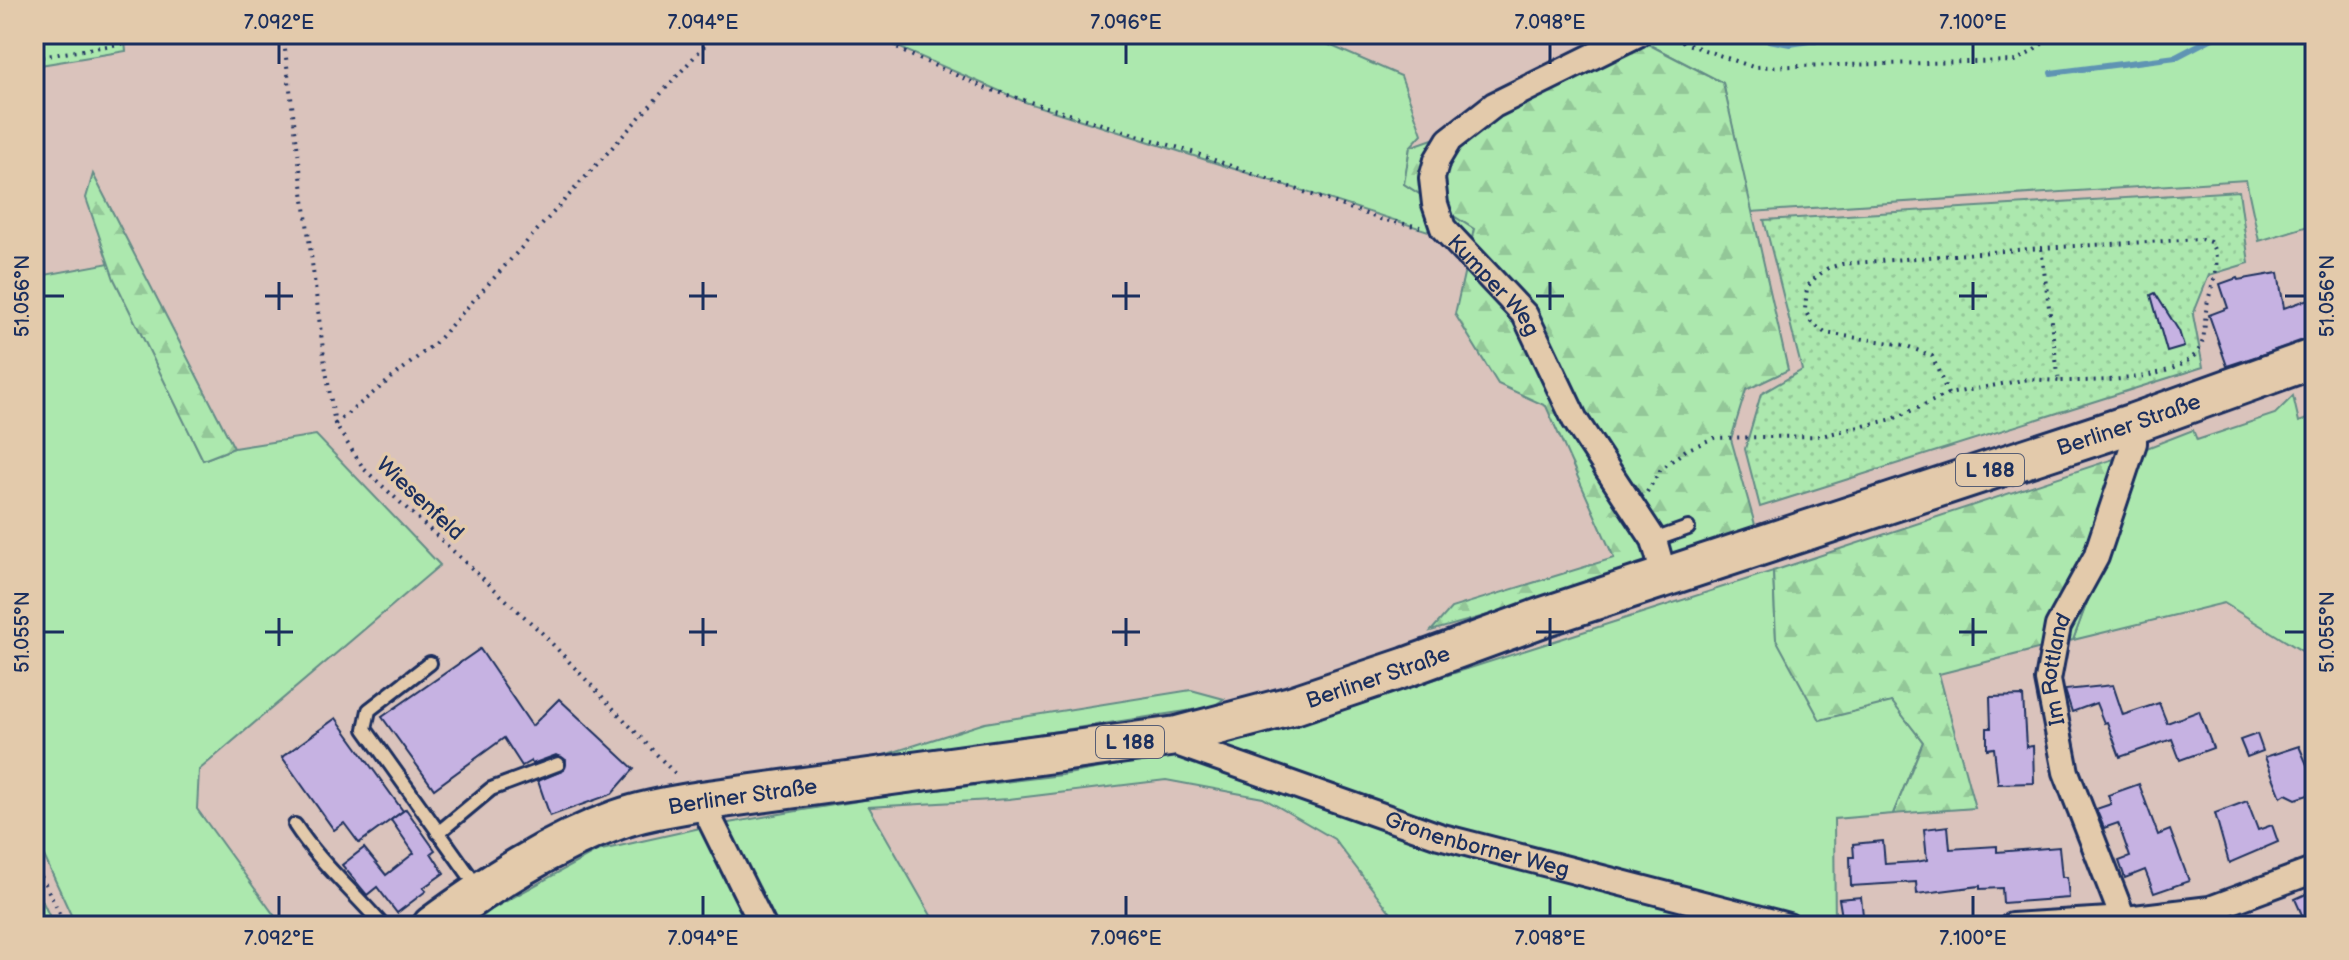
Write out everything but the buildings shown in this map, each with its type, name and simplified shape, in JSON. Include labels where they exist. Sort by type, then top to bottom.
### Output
[{"type":"main road","name":"Berliner Straße","points":[[432,926],[480,890],[552,848],[617,820],[701,801],[1177,736],[1291,706],[1664,576],[2134,423],[2315,358]]},
{"type":"street","name":"Kumper Weg","points":[[1638,34],[1494,105],[1449,140],[1437,160],[1432,178],[1435,204],[1443,228],[1525,315],[1575,420],[1654,540],[1664,576]]},
{"type":"street","name":"Im Rottland","points":[[2126,923],[2066,772],[2048,680],[2058,626],[2096,557],[2134,443],[2134,423]]},
{"type":"street","name":"Gronenborner Weg","points":[[1177,736],[1182,745],[1439,836],[1788,926]]},
{"type":"street","points":[[701,801],[763,926]]},
{"type":"street","points":[[2126,923],[2210,909],[2315,870]]},
{"type":"street","points":[[2012,926],[2126,923],[2162,926]]},
{"type":"lane","points":[[1654,540],[1688,528]]},
{"type":"lane","points":[[430,663],[369,710],[365,729],[480,890]]},
{"type":"lane","points":[[438,833],[491,789],[558,764]]},
{"type":"lane","points":[[295,825],[310,849],[348,885],[383,926]]},
{"type":"path","points":[[34,58],[180,34]]},
{"type":"path","name":"Wiesenfeld","points":[[283,34],[335,424],[364,469],[542,633],[701,801]]},
{"type":"path","points":[[335,424],[435,343],[715,34]]},
{"type":"path","points":[[878,34],[919,59],[985,88],[1177,147],[1380,219],[1425,228],[1443,228]]},
{"type":"path","points":[[1659,34],[1753,67],[2014,61],[2032,52],[2054,34]]},
{"type":"path","points":[[1645,500],[1647,488],[1661,469],[1686,450],[1714,438],[1821,436],[1893,419],[1948,394],[2029,379],[2109,381],[2161,372],[2186,362],[2201,345],[2204,314],[2218,261],[2210,242],[2191,238],[1842,264],[1828,268],[1807,287],[1805,310],[1811,322],[1825,333],[1904,345],[1932,356],[1948,394]]},
{"type":"path","points":[[2041,248],[2059,381]]},
{"type":"path","points":[[34,862],[66,926]]},
{"type":"green space","points":[[34,34],[124,34],[126,51],[34,66]]},
{"type":"green space","points":[[877,34],[1304,34],[1401,76],[1422,134],[1410,147],[1404,184],[1474,229],[1472,245],[1025,102],[884,41]]},
{"type":"green space","points":[[1642,34],[2315,34],[2315,224],[2259,241],[2246,180],[1751,212],[1723,83],[1642,41]]},
{"type":"green space","points":[[1642,41],[1723,83],[1788,370],[1746,390],[1731,439],[1759,539],[1431,631],[1451,608],[1614,558],[1546,406],[1498,384],[1455,314],[1474,229],[1404,184],[1410,147],[1489,119]]},
{"type":"green space","points":[[93,174],[234,448],[203,460],[114,279],[86,198]]},
{"type":"green space","points":[[2239,191],[2249,263],[2209,275],[2193,315],[2203,367],[1760,507],[1745,449],[1761,394],[1802,370],[1764,220]]},
{"type":"green space","points":[[109,263],[203,460],[234,448],[316,435],[440,565],[199,770],[197,809],[282,926],[76,926],[34,834],[34,277]]},
{"type":"green space","points":[[2293,396],[2299,422],[2315,416],[2315,695],[2303,689],[2313,658],[2224,603],[2073,640],[2144,449],[2193,430],[2197,440],[2275,414]]},
{"type":"green space","points":[[2144,449],[2073,640],[1939,674],[1975,808],[1893,814],[1923,742],[1892,702],[1820,720],[1776,639],[1773,571]]},
{"type":"green space","points":[[1773,571],[1776,639],[1892,701],[1923,742],[1893,814],[1834,819],[1835,926],[1734,926],[1721,923],[1720,926],[1401,926],[1334,839],[1263,798],[1166,780],[1009,799],[869,807],[937,926],[471,926],[492,909],[597,851],[797,811],[895,795],[1062,775],[1212,748]]},
{"type":"green space","points":[[1191,690],[1224,699],[1212,707],[881,756],[985,723]]},
{"type":"green space","points":[[34,883],[54,926],[34,926]]},
{"type":"waterway","points":[[1736,34],[1790,44],[1855,34]]},
{"type":"waterway","points":[[1954,34],[1991,36]]},
{"type":"waterway","points":[[2051,73],[2176,57],[2220,34]]}]
